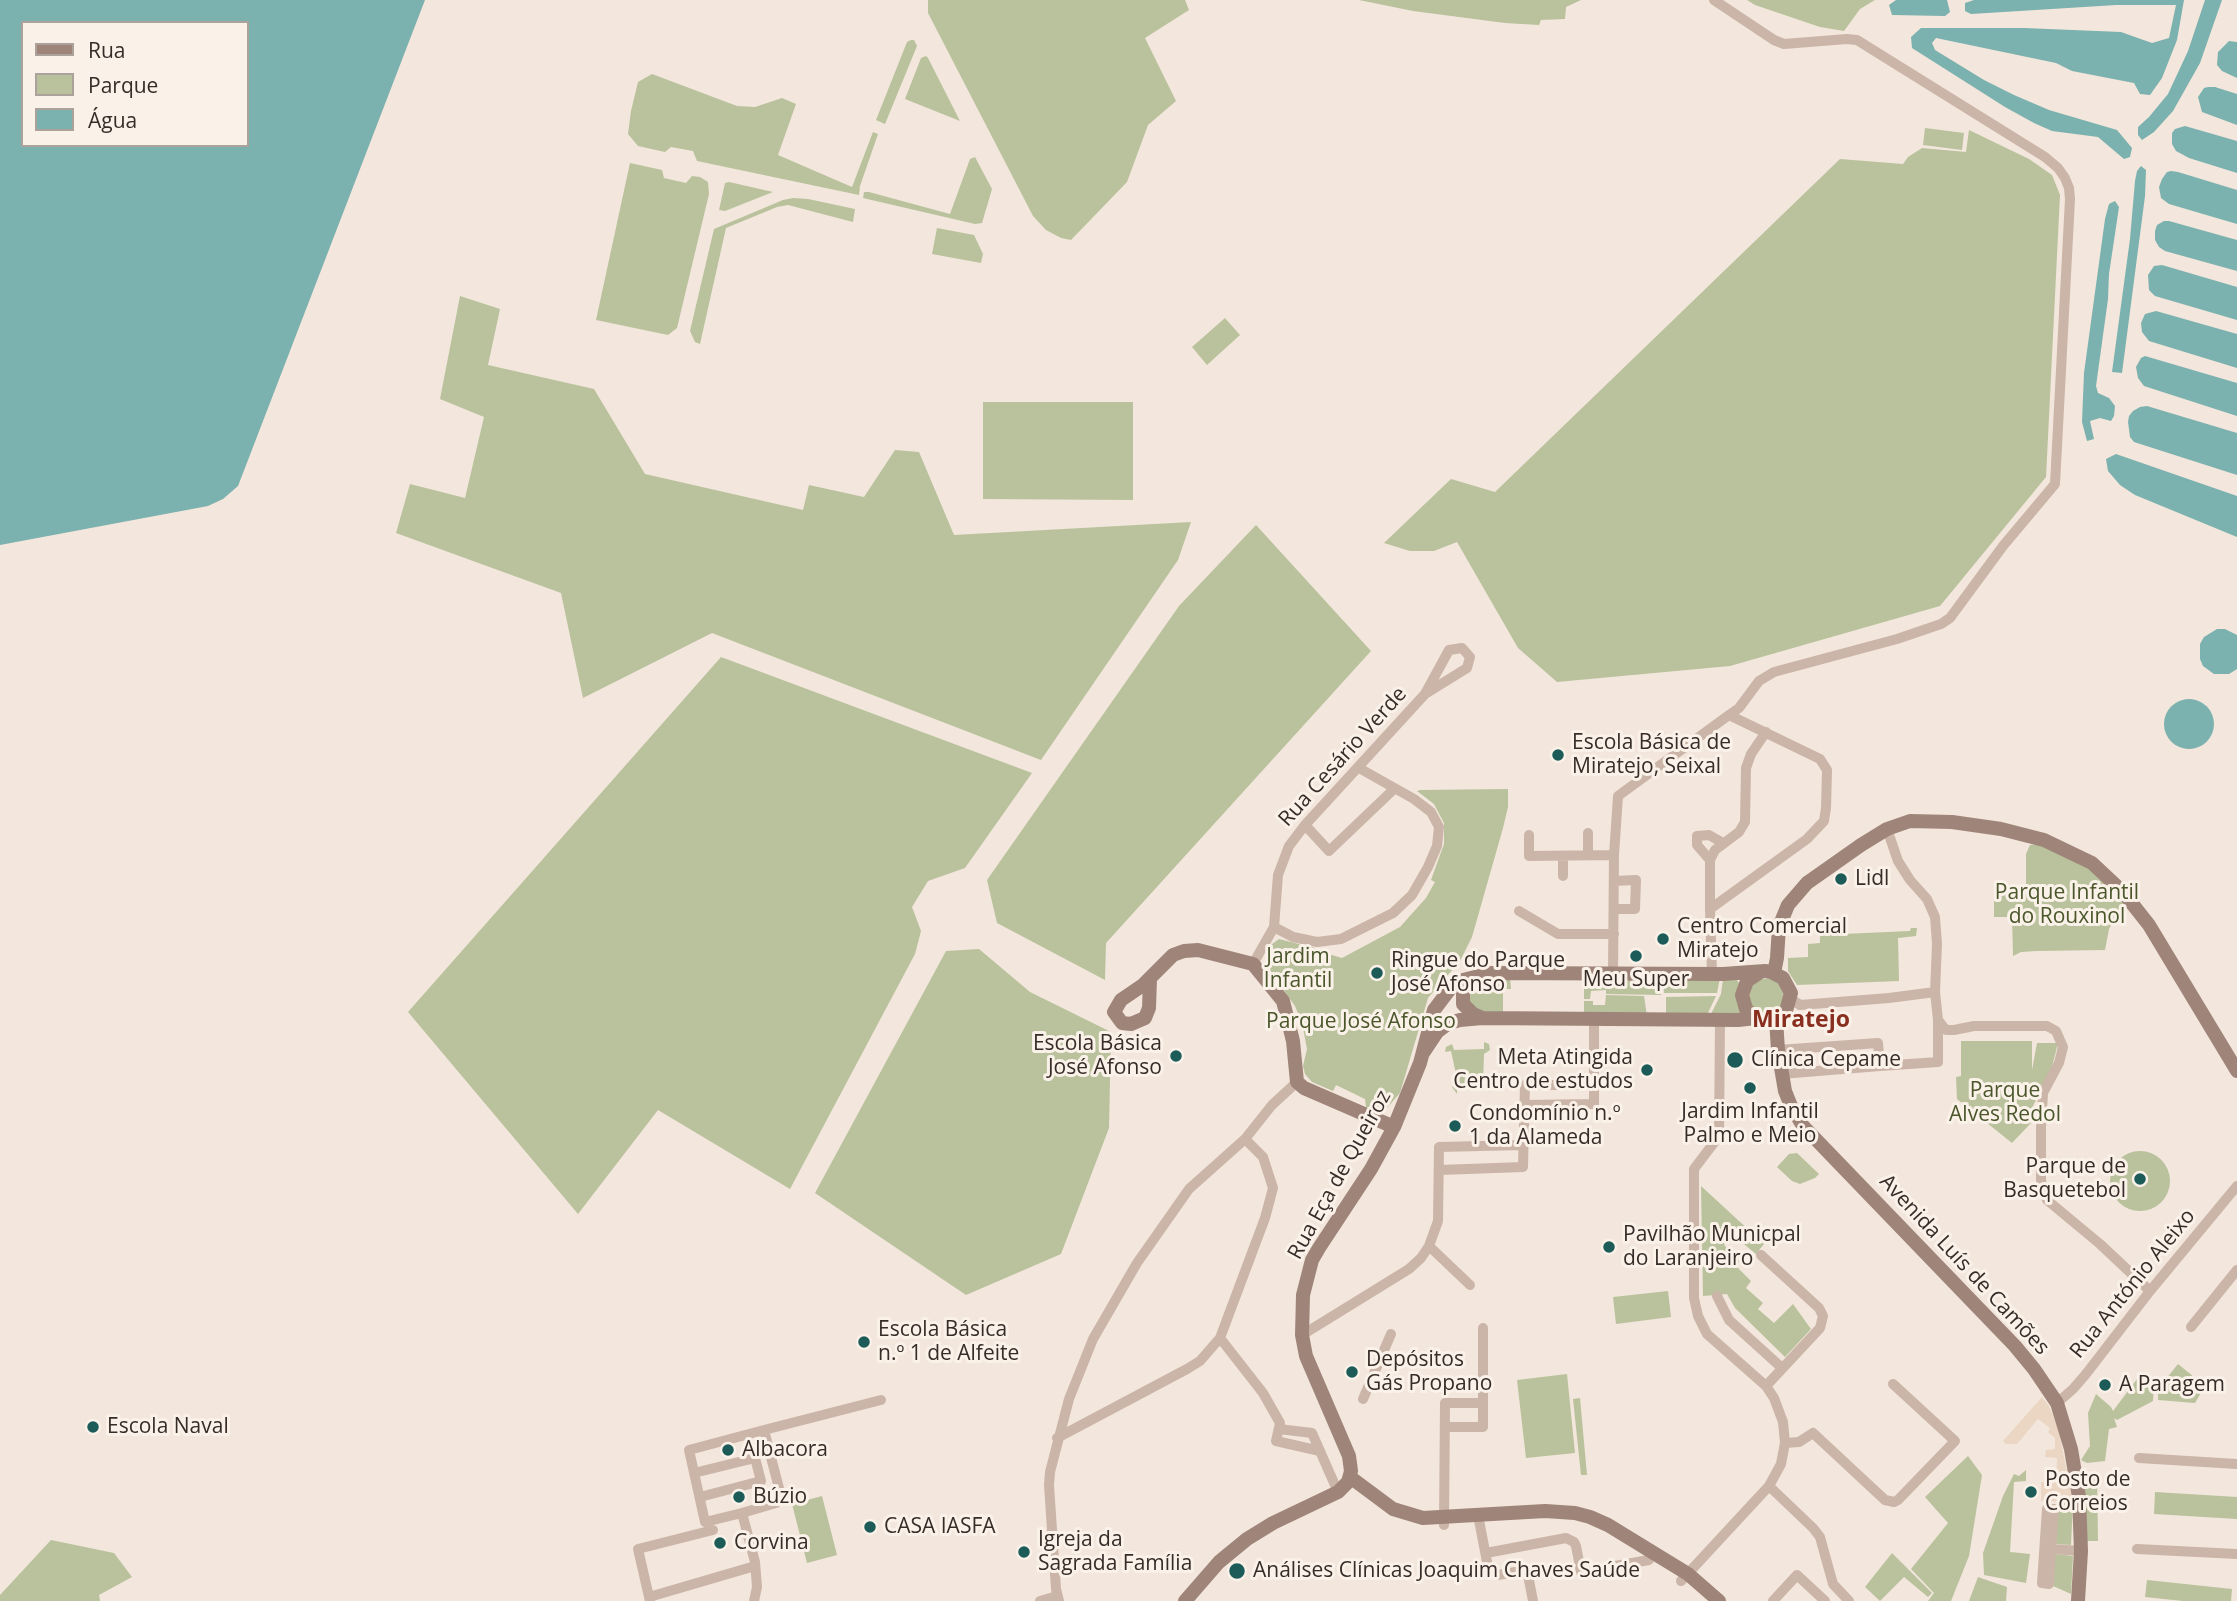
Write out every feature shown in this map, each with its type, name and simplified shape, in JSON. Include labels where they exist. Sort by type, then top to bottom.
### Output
[{"type":"main road","points":[[1766,973],[1783,916],[1793,899],[1807,883],[1887,829],[1910,821],[1952,822],[2001,829],[2044,840],[2092,863],[2123,892],[2149,925],[2235,1065]]},
{"type":"main road","points":[[1150,979],[1173,955],[1184,951],[1198,950],[1253,964],[1283,1001],[1293,1041],[1297,1082],[1304,1088],[1394,1127]]},
{"type":"main road","points":[[1491,973],[1766,973],[1787,982],[1791,999],[1786,1011],[1776,1019],[1766,1021],[1756,1018],[1460,1020],[1449,1023],[1437,1032],[1423,1054],[1434,1010],[1441,999],[1464,980],[1491,973]]},
{"type":"main road","points":[[1756,1018],[1746,1009],[1742,995],[1747,981],[1766,973]]},
{"type":"main road","points":[[1478,975],[1468,982],[1462,997],[1467,1009],[1482,1018]]},
{"type":"main road","name":"Avenida Luís de Camões","points":[[1776,1019],[1781,1074],[1791,1106],[1803,1126],[2015,1346],[2057,1403],[2071,1449],[2079,1497],[2081,1550],[2078,1601]]},
{"type":"main road","name":"Rua Eça de Queiroz","points":[[1345,1485],[1349,1457],[1311,1371],[1302,1335],[1303,1295],[1312,1260],[1371,1169],[1394,1127],[1409,1095],[1423,1054]]},
{"type":"main road","points":[[1189,1600],[1219,1562],[1247,1539],[1273,1522],[1345,1485],[1395,1519],[1423,1526],[1444,1521],[1545,1511],[1590,1517],[1627,1536],[1718,1601]]},
{"type":"main road","points":[[1478,1519],[1573,1521],[1603,1531],[1684,1578],[1708,1601]]},
{"type":"street","points":[[1613,973],[1614,855],[1618,796],[1739,709],[1759,681],[1774,672],[1897,639],[1941,624],[1950,618],[2003,546],[2055,484],[2070,199],[2069,188],[2058,168],[2045,157],[1857,40],[1784,44],[1714,0]]},
{"type":"street","points":[[1462,648],[1470,657],[1467,668],[1425,694],[1449,650],[1462,648]]},
{"type":"street","name":"Rua Cesário Verde","points":[[1253,964],[1274,927],[1278,875],[1289,846],[1425,694]]},
{"type":"street","points":[[1710,909],[1807,839],[1824,821],[1826,808],[1827,770],[1821,759],[1730,715]]},
{"type":"street","points":[[1712,974],[1710,860],[1715,850],[1739,832],[1745,822],[1746,768],[1751,754],[1766,732]]},
{"type":"street","points":[[1274,927],[1293,937],[1317,942],[1341,939],[1393,914],[1412,895],[1437,846],[1438,827],[1431,812],[1414,799],[1359,768]]},
{"type":"street","points":[[1305,825],[1329,851],[1394,789]]},
{"type":"street","points":[[1781,1074],[1938,1062],[1935,917],[1927,898],[1910,880],[1898,861],[1887,829]]},
{"type":"street","points":[[1588,833],[1588,855]]},
{"type":"street","points":[[1529,835],[1529,856],[1614,855]]},
{"type":"street","points":[[1710,860],[1698,845],[1697,836],[1710,835],[1723,843]]},
{"type":"street","points":[[1563,856],[1563,876]]},
{"type":"street","points":[[1614,881],[1636,880],[1635,909],[1615,909]]},
{"type":"street","points":[[1519,911],[1558,934],[1614,934]]},
{"type":"street","points":[[1791,999],[1800,1005],[1935,992]]},
{"type":"street","points":[[1525,1105],[1594,1104],[1594,1019]]},
{"type":"street","points":[[1684,1578],[1769,1486],[1781,1464],[1785,1443],[1780,1410],[1766,1386],[1707,1334],[1698,1316],[1694,1298],[1694,1169],[1719,1136],[1720,1020]]},
{"type":"street","points":[[1938,1020],[1946,1030],[1974,1026],[2047,1026],[2056,1031],[2063,1047],[2059,1063],[2043,1093],[2040,1128],[2041,1181],[2048,1200],[2150,1291]]},
{"type":"street","points":[[1778,1050],[1878,1043],[1880,1066]]},
{"type":"street","points":[[1040,1601],[1058,1595],[1049,1485],[1057,1438],[1093,1339],[1137,1263],[1189,1189],[1245,1139],[1272,1105],[1297,1082]]},
{"type":"street","points":[[1439,1170],[1523,1167],[1525,1085],[1593,1085]]},
{"type":"street","points":[[1057,1438],[1187,1369],[1200,1361],[1220,1338],[1265,1218],[1273,1188],[1263,1157],[1245,1139]]},
{"type":"street","points":[[1302,1335],[1409,1269],[1421,1258],[1429,1246],[1438,1220],[1439,1147],[1523,1145]]},
{"type":"street","name":"Rua António Aleixo","points":[[2057,1403],[2073,1390],[2237,1186]]},
{"type":"street","points":[[1429,1246],[1470,1284]]},
{"type":"street","points":[[1761,1255],[1819,1308],[1823,1316],[1820,1328],[1766,1386]]},
{"type":"street","points":[[2191,1326],[2237,1269]]},
{"type":"street","points":[[1717,1296],[1729,1320],[1782,1368]]},
{"type":"street","points":[[1445,1427],[1483,1427],[1483,1328]]},
{"type":"street","points":[[1363,1399],[1391,1334]]},
{"type":"street","points":[[1220,1338],[1263,1393],[1280,1423],[1279,1429],[1312,1433],[1320,1451],[1345,1485]]},
{"type":"street","points":[[1785,1443],[1799,1441],[1813,1433],[1885,1500],[1898,1500],[1955,1441],[1893,1384]]},
{"type":"street","points":[[764,1430],[781,1496],[776,1503],[705,1522],[689,1450],[764,1430],[881,1400]]},
{"type":"street","points":[[1444,1521],[1445,1403],[1483,1403]]},
{"type":"street","points":[[694,1473],[755,1458],[761,1481],[700,1497]]},
{"type":"street","points":[[2139,1458],[2237,1464]]},
{"type":"street","points":[[1769,1486],[1820,1536],[1833,1584],[1849,1601]]},
{"type":"street","points":[[2047,1509],[2054,1509],[2051,1549],[2049,1584],[2042,1583],[2047,1509]]},
{"type":"street","points":[[742,1513],[755,1566],[757,1587],[754,1601]]},
{"type":"street","points":[[1478,1519],[1488,1567],[1498,1575],[1527,1570],[1533,1601]]},
{"type":"street","points":[[713,1531],[638,1549],[649,1599],[755,1566]]},
{"type":"street","points":[[1486,1553],[1566,1538],[1576,1546],[1581,1572],[1649,1560]]},
{"type":"street","points":[[2051,1549],[2081,1550]]},
{"type":"street","points":[[2137,1549],[2237,1554]]},
{"type":"street","points":[[1773,1601],[1797,1575],[1825,1601]]},
{"type":"green space","points":[[928,0],[1185,0],[1189,10],[1145,38],[1176,101],[1148,125],[1127,182],[1071,240],[1046,230],[1033,216],[928,13]]},
{"type":"green space","points":[[1359,0],[1581,0],[1566,7],[1565,19],[1541,20],[1539,25],[1413,11]]},
{"type":"green space","points":[[1747,0],[1875,0],[1860,9],[1844,31],[1820,27]]},
{"type":"green space","points":[[914,40],[917,46],[885,124],[876,120],[907,42]]},
{"type":"green space","points":[[926,56],[960,121],[905,99],[921,58]]},
{"type":"green space","points":[[652,74],[737,106],[755,107],[782,98],[796,104],[778,155],[852,187],[873,132],[878,134],[859,195],[697,161],[693,151],[671,147],[665,152],[638,146],[628,134],[631,111],[638,82]]},
{"type":"green space","points":[[1925,128],[1964,133],[1962,150],[1923,145]]},
{"type":"green space","points":[[1969,130],[2029,159],[2052,175],[2060,195],[2046,477],[1940,606],[1730,666],[1557,682],[1518,648],[1457,542],[1434,551],[1410,551],[1384,543],[1451,479],[1495,492],[1840,159],[1903,164],[1908,157],[1922,148],[1966,152]]},
{"type":"green space","points":[[975,157],[992,189],[982,223],[975,224],[863,198],[864,192],[869,192],[950,214],[970,159]]},
{"type":"green space","points":[[630,163],[662,170],[664,178],[686,183],[692,176],[708,182],[709,194],[677,328],[668,335],[596,320]]},
{"type":"green space","points":[[725,183],[773,192],[725,211],[719,210]]},
{"type":"green space","points":[[793,198],[855,209],[853,222],[788,205],[726,228],[700,344],[695,342],[690,331],[714,229]]},
{"type":"green space","points":[[937,228],[974,235],[983,254],[981,263],[932,254]]},
{"type":"green space","points":[[460,296],[500,309],[488,365],[594,389],[645,474],[803,510],[809,485],[864,497],[895,450],[919,452],[954,535],[1191,522],[1178,560],[1041,760],[712,633],[583,698],[561,593],[396,533],[410,484],[465,498],[484,417],[440,399]]},
{"type":"green space","points":[[1225,318],[1240,335],[1207,365],[1192,347]]},
{"type":"green space","points":[[983,402],[1133,402],[1133,500],[983,499]]},
{"type":"green space","points":[[1256,525],[1371,651],[1106,943],[1105,980],[997,923],[987,880],[1179,606]]},
{"type":"green space","points":[[721,657],[1032,773],[965,868],[928,881],[912,907],[921,931],[915,954],[790,1189],[658,1110],[578,1214],[408,1012]]},
{"type":"green space","name":"Parque José Afonso","points":[[1508,789],[1508,807],[1503,828],[1472,937],[1460,961],[1428,998],[1400,1093],[1386,1109],[1377,1110],[1366,1107],[1365,1099],[1336,1085],[1333,1091],[1312,1082],[1305,1074],[1303,1066],[1307,1049],[1302,1023],[1295,1006],[1268,968],[1268,947],[1279,939],[1342,958],[1400,927],[1426,898],[1435,882],[1431,880],[1444,844],[1444,823],[1434,804],[1417,791]]},
{"type":"green space","name":"Parque Infantil do Rouxinol","points":[[2043,844],[2089,864],[2126,898],[2109,929],[2105,950],[2021,952],[2013,956],[2012,917],[1994,917],[1994,887],[2026,887],[2026,854],[2030,845]]},
{"type":"green space","points":[[1911,928],[1917,928],[1916,936],[1898,938],[1899,981],[1797,985],[1788,971],[1788,958],[1808,957],[1808,944],[1820,943],[1820,935],[1910,931]]},
{"type":"green space","points":[[979,949],[1030,992],[1111,1032],[1109,1128],[1061,1254],[966,1295],[815,1193],[946,951]]},
{"type":"green space","points":[[1510,978],[1511,989],[1503,989],[1503,1014],[1481,1013],[1468,1003],[1466,989],[1472,981]]},
{"type":"green space","points":[[1584,978],[1661,980],[1661,995],[1606,994],[1606,990],[1591,991],[1590,999],[1584,999]]},
{"type":"green space","points":[[1663,978],[1720,978],[1717,993],[1664,993]]},
{"type":"green space","points":[[1723,979],[1737,980],[1739,983],[1740,1014],[1710,1016],[1721,994]]},
{"type":"green space","points":[[1761,979],[1779,983],[1785,993],[1780,1011],[1763,1017],[1747,1001],[1750,987]]},
{"type":"green space","points":[[1606,995],[1644,996],[1647,1016],[1584,1015],[1584,1001],[1593,1001],[1593,1005],[1605,1005]]},
{"type":"green space","points":[[1716,996],[1707,1015],[1666,1015],[1666,997]]},
{"type":"green space","name":"Parque Alves Redol","points":[[1961,1041],[2032,1041],[2032,1070],[2037,1043],[2058,1043],[2052,1067],[2031,1110],[2031,1123],[2012,1143],[1957,1099],[1956,1077],[1961,1076]]},
{"type":"green space","points":[[1484,1042],[1489,1044],[1490,1050],[1484,1054],[1483,1085],[1490,1081],[1489,1093],[1488,1086],[1457,1088],[1457,1094],[1452,1087],[1458,1083],[1451,1051],[1445,1052],[1446,1047],[1452,1044],[1454,1050],[1484,1049]]},
{"type":"green space","name":"Parque de Basquetebol","points":[[2140,1151],[2161,1160],[2170,1181],[2161,1202],[2140,1211],[2119,1202],[2110,1181],[2119,1160]]},
{"type":"green space","points":[[1797,1153],[1819,1174],[1800,1184],[1792,1181],[1777,1167],[1789,1154]]},
{"type":"green space","points":[[1701,1186],[1764,1244],[1756,1254],[1734,1236],[1724,1245],[1740,1261],[1736,1266],[1751,1281],[1746,1288],[1763,1303],[1758,1309],[1774,1323],[1793,1304],[1811,1329],[1785,1357],[1735,1308],[1727,1294],[1703,1296]]},
{"type":"green space","points":[[1668,1291],[1671,1317],[1616,1324],[1613,1297]]},
{"type":"green space","points":[[2178,1364],[2205,1386],[2195,1403],[2158,1400],[2158,1389]]},
{"type":"green space","points":[[1567,1374],[1575,1453],[1526,1458],[1517,1380]]},
{"type":"green space","points":[[2140,1375],[2154,1385],[2153,1401],[2117,1420],[2114,1418],[2117,1427],[2109,1429],[2105,1461],[2087,1463],[2081,1460],[2090,1446],[2088,1413],[2096,1394],[2113,1411]]},
{"type":"green space","points":[[1580,1398],[1587,1475],[1581,1475],[1573,1399]]},
{"type":"green space","points":[[1968,1456],[1982,1475],[1969,1556],[1951,1601],[1928,1601],[1934,1593],[1911,1569],[1948,1523],[1925,1497]]},
{"type":"green space","points":[[2026,1470],[2026,1481],[2014,1482],[2010,1552],[2030,1554],[2026,1583],[1984,1575],[1983,1553],[2003,1496],[2014,1474],[2019,1476]]},
{"type":"green space","points":[[2085,1472],[2097,1472],[2098,1541],[2085,1541]]},
{"type":"green space","points":[[2155,1492],[2237,1497],[2237,1519],[2154,1514]]},
{"type":"green space","points":[[822,1496],[837,1555],[807,1563],[792,1504]]},
{"type":"green space","points":[[2057,1501],[2073,1502],[2071,1545],[2055,1544]]},
{"type":"green space","points":[[51,1540],[114,1553],[132,1577],[99,1595],[100,1601],[0,1601],[0,1595]]},
{"type":"green space","points":[[1892,1553],[1932,1593],[1928,1597],[1904,1577],[1880,1601],[1865,1587]]},
{"type":"green space","points":[[2055,1554],[2073,1556],[2071,1594],[2053,1586]]},
{"type":"green space","points":[[1978,1577],[2007,1587],[2006,1601],[1969,1601]]},
{"type":"green space","points":[[2147,1580],[2232,1589],[2231,1601],[2183,1601],[2145,1597]]},
{"type":"shaded area","points":[[2042,1397],[2058,1428],[2073,1502],[2041,1501],[2041,1482],[2056,1482],[2057,1458],[2045,1457],[2046,1450],[2055,1449],[2055,1438],[2048,1432],[2050,1428],[2038,1419],[2017,1444],[2006,1444],[2003,1441]]},
{"type":"water","points":[[0,0],[425,0],[238,486],[223,499],[208,506],[0,545]]},
{"type":"water","points":[[1896,0],[1947,0],[1950,12],[1945,16],[1892,15],[1889,5]]},
{"type":"water","points":[[1974,0],[2184,0],[2177,40],[2162,78],[2150,95],[2140,94],[2134,83],[2072,71],[2056,63],[1936,38],[1932,43],[1935,50],[2014,95],[2049,110],[2117,130],[2132,148],[2130,157],[2124,159],[2098,137],[2052,131],[2034,123],[1912,48],[1911,37],[1921,28],[2024,28],[2121,32],[2152,43],[2169,38],[2176,5],[2116,5],[1971,14],[1965,11],[1965,3]]},
{"type":"water","points":[[2205,0],[2222,0],[2200,63],[2173,111],[2154,132],[2142,140],[2138,135],[2138,127],[2168,94],[2188,51]]},
{"type":"water","points":[[2229,41],[2237,42],[2237,78],[2222,71],[2217,65],[2218,52]]},
{"type":"water","points":[[2204,88],[2237,94],[2237,125],[2202,112],[2198,97]]},
{"type":"water","points":[[2185,126],[2237,141],[2237,173],[2189,158],[2176,151],[2172,144],[2172,133]]},
{"type":"water","points":[[2141,166],[2146,170],[2145,196],[2122,373],[2112,372],[2135,181]]},
{"type":"water","points":[[2167,172],[2237,190],[2237,224],[2169,204],[2161,198],[2159,187]]},
{"type":"water","points":[[2115,201],[2119,207],[2096,386],[2098,393],[2109,398],[2115,406],[2114,416],[2111,421],[2100,418],[2090,421],[2094,439],[2087,441],[2082,422],[2084,373],[2105,219],[2109,204]]},
{"type":"water","points":[[2164,221],[2237,240],[2237,271],[2159,247],[2155,240],[2155,231],[2157,225]]},
{"type":"water","points":[[2162,265],[2237,287],[2237,320],[2155,296],[2149,290],[2148,275],[2154,266]]},
{"type":"water","points":[[2156,311],[2237,334],[2237,368],[2149,341],[2142,332],[2141,323],[2145,314]]},
{"type":"water","points":[[2145,356],[2237,383],[2237,416],[2144,386],[2138,378],[2136,367]]},
{"type":"water","points":[[2147,406],[2237,433],[2237,475],[2134,442],[2130,437],[2129,416],[2140,407]]},
{"type":"water","points":[[2116,454],[2237,496],[2237,537],[2135,495],[2120,485],[2108,471],[2106,459]]},
{"type":"water","points":[[2217,629],[2225,629],[2237,635],[2237,669],[2229,674],[2214,674],[2203,666],[2200,659],[2200,644],[2204,637]]},
{"type":"water","points":[[2189,699],[2207,706],[2214,724],[2207,742],[2189,749],[2171,742],[2164,724],[2171,706]]},
{"type":"place","name":"Escola Básica de Miratejo, Seixal","points":[[1558,755]]},
{"type":"place","name":"Lidl","points":[[1841,879]]},
{"type":"place","name":"Centro Comercial Miratejo","points":[[1663,939]]},
{"type":"place","name":"Meu Super","points":[[1636,956]]},
{"type":"place","name":"Ringue do Parque José Afonso","points":[[1377,973]]},
{"type":"place","name":"Escola Básica José Afonso","points":[[1176,1056]]},
{"type":"place","name":"Clínica Cepame","points":[[1735,1060]]},
{"type":"place","name":"Meta Atingida Centro de estudos","points":[[1647,1070]]},
{"type":"place","name":"Jardim Infantil Palmo e Meio","points":[[1750,1088]]},
{"type":"place","name":"Condomínio n.º 1 da Alameda","points":[[1455,1126]]},
{"type":"place","name":"Parque de Basquetebol","points":[[2140,1179]]},
{"type":"place","name":"Pavilhão Municpal do Laranjeiro","points":[[1609,1247]]},
{"type":"place","name":"Escola Básica n.º 1 de Alfeite","points":[[864,1342]]},
{"type":"place","name":"Depósitos Gás Propano","points":[[1352,1372]]},
{"type":"place","name":"A Paragem","points":[[2105,1385]]},
{"type":"place","name":"Escola Naval","points":[[93,1427]]},
{"type":"place","name":"Albacora","points":[[728,1450]]},
{"type":"place","name":"Posto de Correios","points":[[2031,1492]]},
{"type":"place","name":"Búzio","points":[[739,1497]]},
{"type":"place","name":"CASA IASFA","points":[[870,1527]]},
{"type":"place","name":"Corvina","points":[[720,1543]]},
{"type":"place","name":"Igreja da Sagrada Família","points":[[1024,1552]]},
{"type":"place","name":"Análises Clínicas Joaquim Chaves Saúde","points":[[1237,1571]]},
{"type":"district","name":"Miratejo","points":[[1801,1020]]},
{"type":"park label","name":"Jardim Infantil","points":[[1298,969]]}]
